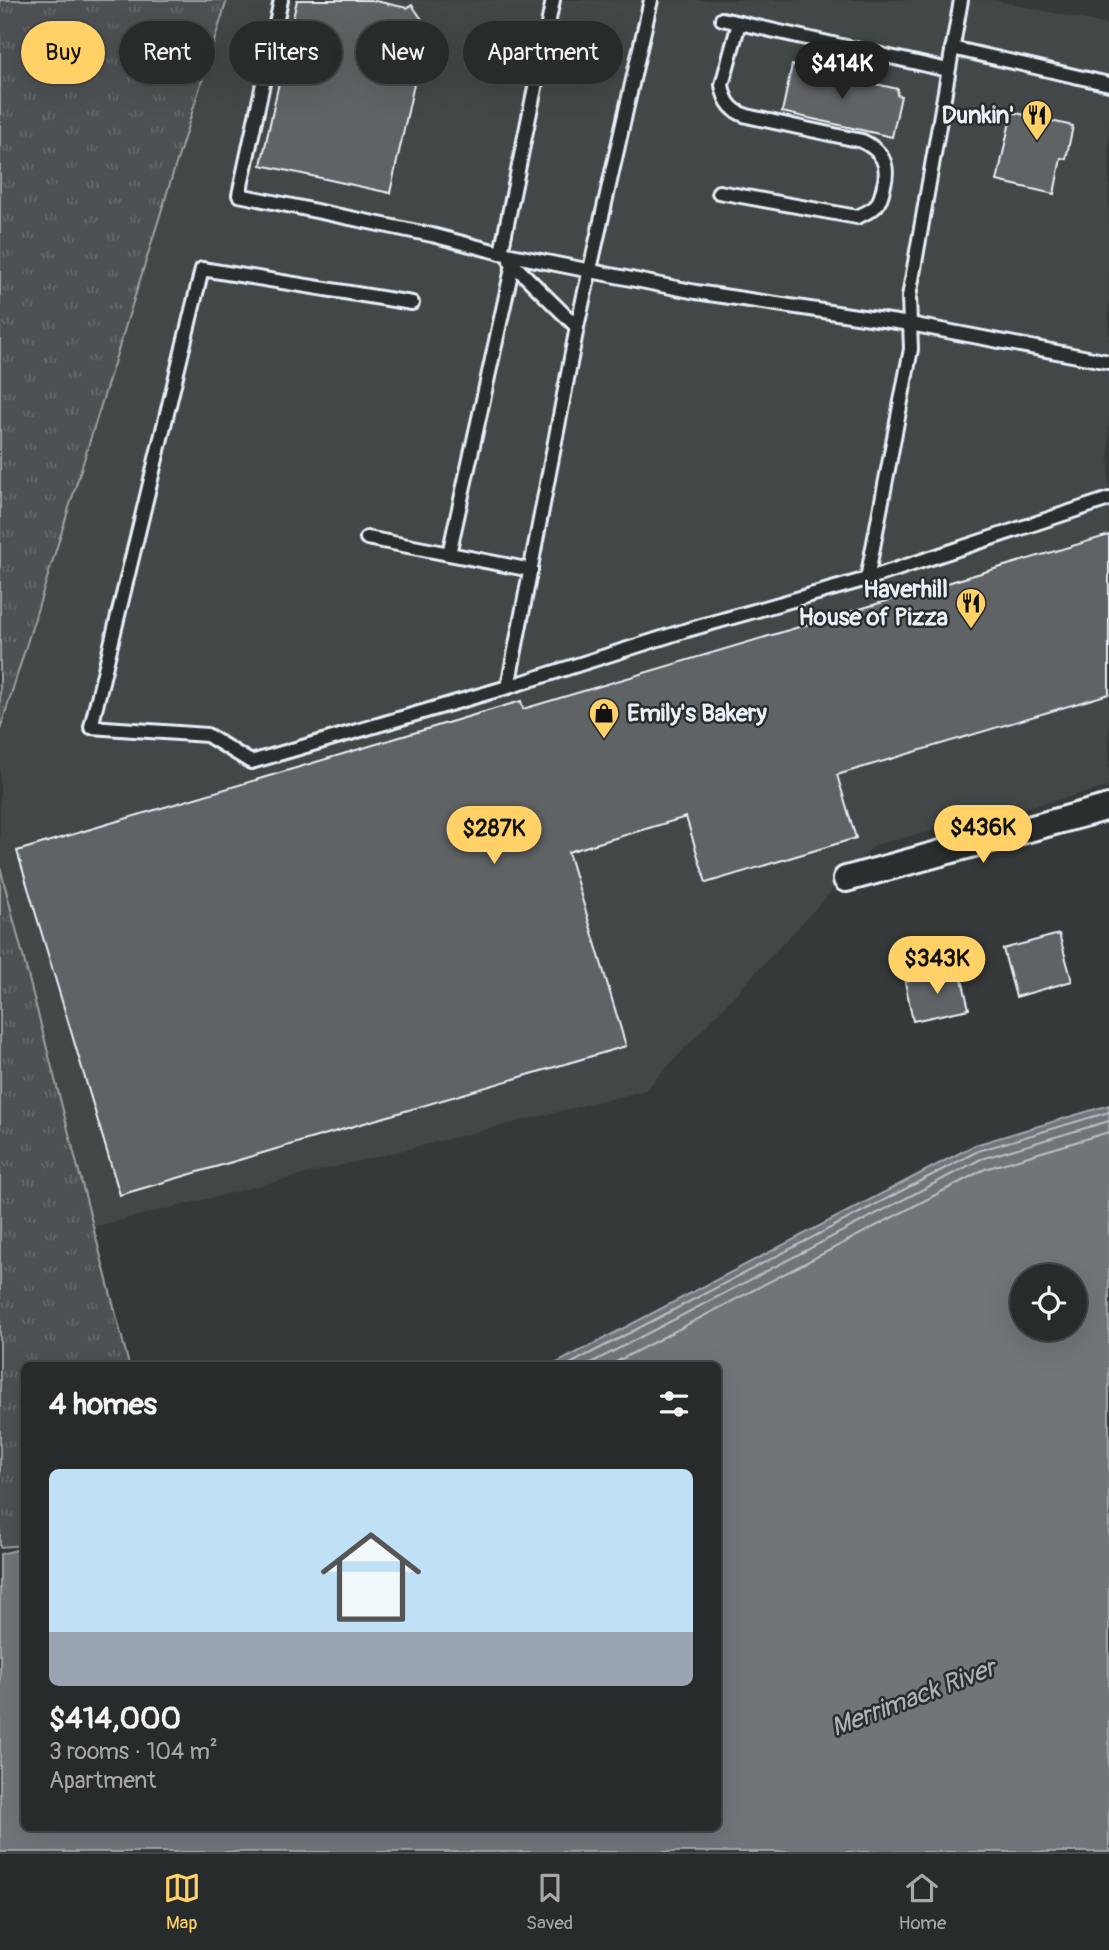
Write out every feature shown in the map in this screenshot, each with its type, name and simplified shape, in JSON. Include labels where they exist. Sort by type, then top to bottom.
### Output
[{"type":"street","points":[[846,879],[1109,807]]},
{"type":"lane","points":[[281,0],[239,195],[432,235],[501,253],[696,292],[910,324],[1109,362]]},
{"type":"lane","points":[[501,253],[553,0]]},
{"type":"lane","points":[[509,687],[577,327],[651,0]]},
{"type":"lane","points":[[867,579],[911,349],[909,297],[961,0]]},
{"type":"lane","points":[[722,19],[948,70]]},
{"type":"lane","points":[[719,192],[857,218],[874,209],[880,201],[888,173],[878,150],[862,141],[751,117],[734,110],[723,95],[722,85],[739,23]]},
{"type":"lane","points":[[952,48],[1109,84]]},
{"type":"lane","points":[[501,253],[577,327]]},
{"type":"lane","points":[[449,554],[513,264]]},
{"type":"lane","points":[[412,303],[202,269],[91,727],[207,735],[251,762],[509,687],[687,630],[867,579],[1109,499]]},
{"type":"lane","points":[[368,538],[531,570]]},
{"type":"shaded area","points":[[227,0],[994,0],[1109,25],[1109,787],[875,845],[646,1090],[93,1227],[0,867],[0,730],[201,84],[215,84],[215,39]]},
{"type":"green space","points":[[0,0],[227,0],[215,39],[215,21],[119,21],[119,84],[201,84],[0,730]]},
{"type":"green space","points":[[0,867],[128,1362],[21,1362],[21,1545],[0,1547]]},
{"type":"water","name":"Merrimack River","points":[[1109,1105],[1109,1852],[0,1852],[0,1554],[21,1549],[21,1831],[721,1831],[721,1362],[559,1362],[975,1145]]},
{"type":"building","points":[[297,0],[371,0],[407,8],[412,5],[423,21],[356,21],[356,84],[414,84],[390,193],[261,165],[279,84],[342,84],[342,21],[292,21]]},
{"type":"building","points":[[792,65],[898,89],[897,95],[901,96],[892,137],[782,112]]},
{"type":"building","name":"Dunkin'","points":[[1012,112],[1073,126],[1066,159],[1061,158],[1054,194],[997,181]]},
{"type":"building","points":[[1109,535],[1109,694],[837,775],[856,838],[706,883],[686,817],[568,852],[626,1046],[120,1195],[17,851],[521,701],[523,709]]},
{"type":"building","points":[[1059,934],[1072,981],[1016,997],[1003,949]]},
{"type":"building","points":[[960,970],[969,1009],[913,1021],[905,982]]},
{"type":"place","name":"Dunkin'","points":[[1037,142]]},
{"type":"place","name":"Haverhill House of Pizza","points":[[971,630]]},
{"type":"place","name":"Emily's Bakery","points":[[604,740]]}]
